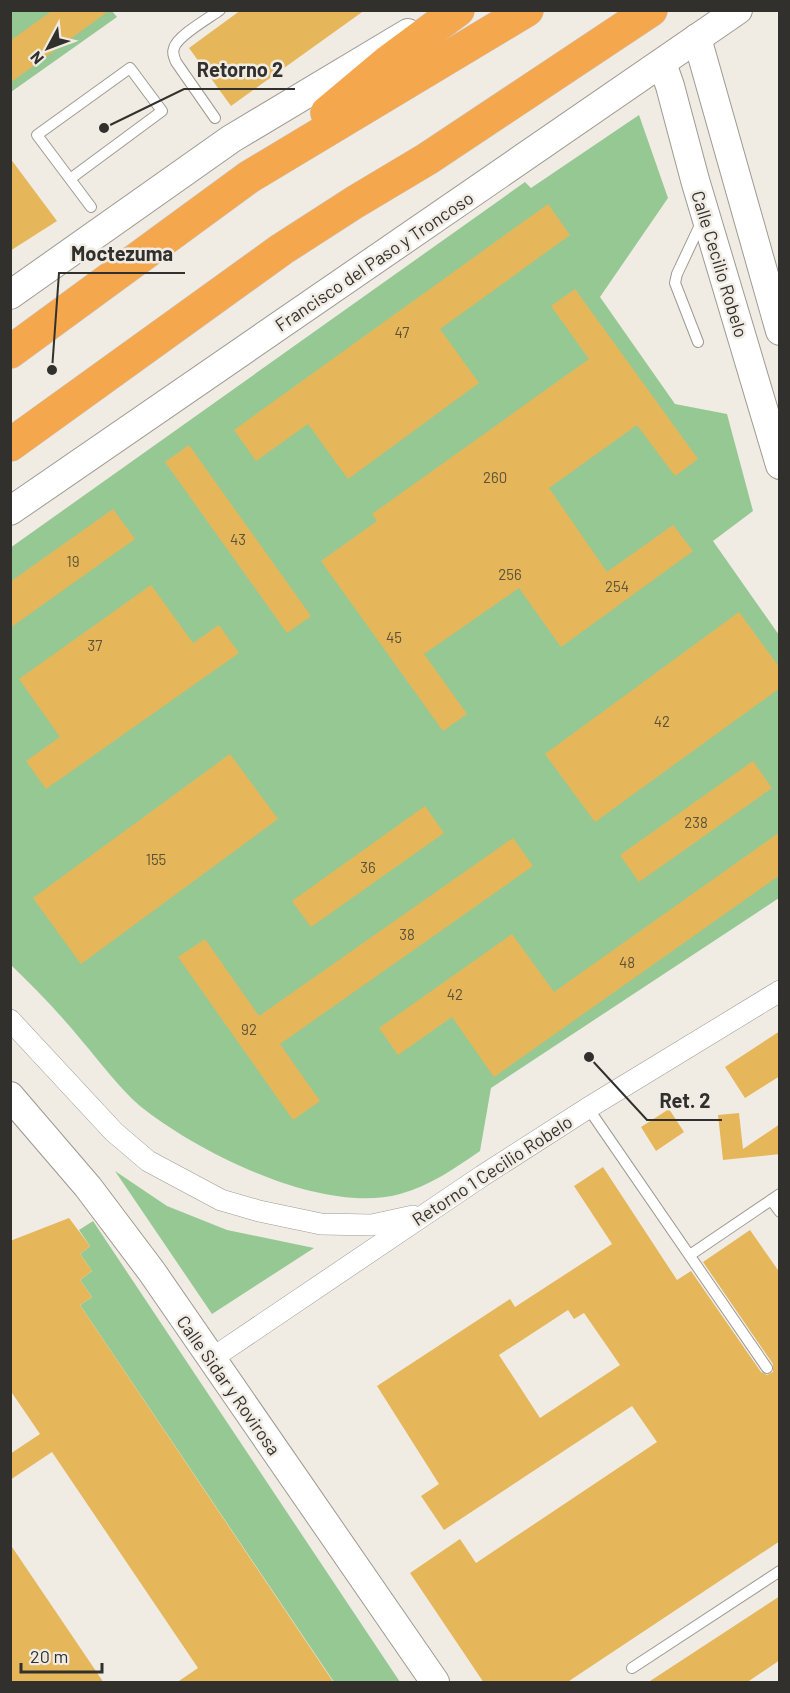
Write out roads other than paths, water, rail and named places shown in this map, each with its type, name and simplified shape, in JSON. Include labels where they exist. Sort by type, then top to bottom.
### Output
[{"type":"highway","points":[[10,352],[240,184],[389,61],[458,10]]},
{"type":"highway","points":[[240,184],[527,10]]},
{"type":"highway","points":[[10,446],[282,249],[428,159],[651,10]]},
{"type":"street","points":[[10,295],[231,139],[381,48],[449,10]]},
{"type":"street","name":"Francisco del Paso y Troncoso","points":[[10,511],[738,10]]},
{"type":"street","name":"Calle Cecilio Robelo","points":[[697,38],[744,201],[772,267],[780,331]]},
{"type":"street","name":"Calle Cecilio Robelo","points":[[662,63],[780,465]]},
{"type":"street","points":[[705,214],[744,201]]},
{"type":"street","name":"Retorno 1 Cecilio Robelo","points":[[211,1359],[588,1107],[780,991]]},
{"type":"street","points":[[10,1020],[114,1132],[148,1161],[221,1200],[259,1211],[321,1224],[372,1225],[428,1212]]},
{"type":"street","name":"Calle Sidar y Rovirosa","points":[[10,1096],[88,1187],[152,1272],[435,1683]]},
{"type":"lane","points":[[215,118],[176,62],[173,54],[174,46],[180,39],[220,10]]},
{"type":"lane","points":[[70,179],[162,111],[130,68],[37,135],[70,179],[91,207]]},
{"type":"lane","points":[[698,342],[675,283],[705,214]]},
{"type":"lane","points":[[588,1107],[767,1368]]},
{"type":"lane","points":[[690,1255],[775,1197],[780,1212]]},
{"type":"lane","points":[[632,1668],[780,1570]]},
{"type":"place","name":"Retorno 2","points":[[104,128]]},
{"type":"place","name":"Moctezuma","points":[[52,370]]},
{"type":"place","name":"Ret. 2","points":[[589,1057]]}]
